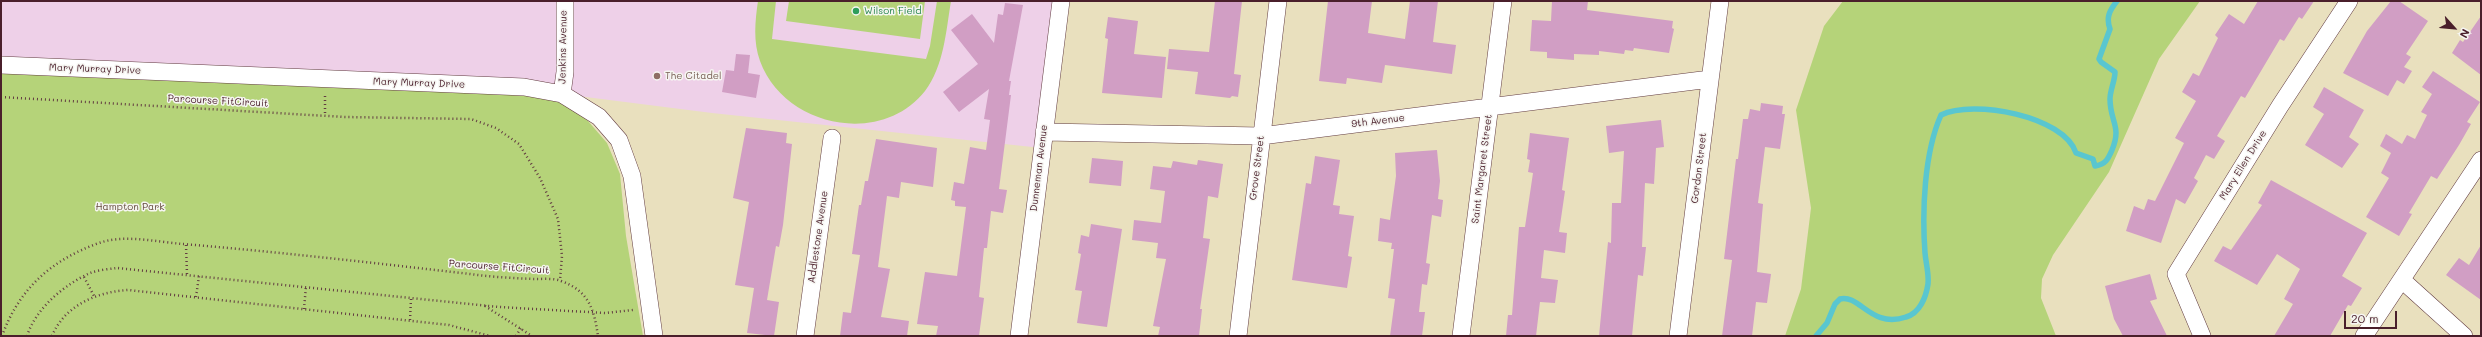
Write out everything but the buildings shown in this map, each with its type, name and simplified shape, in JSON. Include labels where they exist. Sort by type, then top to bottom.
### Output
[{"type":"street","name":"Jenkins Avenue","points":[[562,94],[565,72],[565,1]]},
{"type":"street","name":"Dunneman Avenue","points":[[1019,336],[1061,1]]},
{"type":"street","name":"Grove Street","points":[[1238,336],[1278,1]]},
{"type":"street","name":"Saint Margaret Street","points":[[1461,336],[1503,1]]},
{"type":"street","name":"Gordon Street","points":[[1678,336],[1720,1]]},
{"type":"street","name":"Mary Ellen Drive","points":[[2202,336],[2176,274],[2280,106],[2349,1]]},
{"type":"street","name":"Mary Murray Drive","points":[[1,65],[524,87],[562,94],[599,117],[619,140],[632,176],[654,336]]},
{"type":"street","name":"9th Avenue","points":[[1044,132],[1261,136],[1710,79]]},
{"type":"street","name":"Addlestone Avenue","points":[[805,336],[832,138]]},
{"type":"street","points":[[2364,336],[2481,160]]},
{"type":"street","points":[[2402,280],[2464,336]]},
{"type":"path","points":[[324,89],[325,115]]},
{"type":"path","name":"Parcourse FitCircuit","points":[[1,97],[325,115],[472,119],[502,132],[518,144],[540,178],[558,219],[562,256],[560,280],[484,276],[186,245],[120,240],[100,243],[73,255],[44,274],[25,291],[10,314],[2,336]]},
{"type":"path","points":[[186,245],[187,274]]},
{"type":"path","points":[[27,336],[29,328],[47,303],[68,285],[91,273],[117,268],[306,286],[411,299],[483,305],[594,312],[637,310]]},
{"type":"path","points":[[196,297],[199,276]]},
{"type":"path","points":[[84,277],[94,296]]},
{"type":"path","points":[[560,280],[582,291],[594,312],[598,336]]},
{"type":"path","points":[[304,309],[306,286]]},
{"type":"path","points":[[52,336],[67,314],[94,296],[107,292],[128,290],[410,320],[449,325],[490,336]]},
{"type":"path","points":[[410,320],[411,299]]},
{"type":"path","points":[[483,305],[532,336]]},
{"type":"path","points":[[516,336],[521,328]]},
{"type":"shaded area","name":"The Citadel","points":[[1,1],[1061,1],[1042,148],[712,113],[562,94],[1,65]]},
{"type":"green space","points":[[758,1],[776,1],[772,39],[926,59],[930,46],[937,1],[951,1],[946,36],[940,59],[936,71],[925,91],[906,108],[884,119],[860,124],[835,122],[811,114],[790,101],[772,84],[760,61],[756,46],[755,24]]},
{"type":"green space","name":"Wilson Field","points":[[789,1],[925,1],[920,39],[786,21]]},
{"type":"green space","points":[[1843,1],[2200,1],[2159,59],[2109,172],[2053,255],[2042,279],[2041,298],[2056,336],[1785,336],[1801,289],[1811,208],[1796,110],[1824,26]]},
{"type":"green space","name":"Hampton Park","points":[[1,72],[532,96],[554,100],[572,109],[588,121],[607,143],[620,174],[626,236],[643,336],[1,336]]},
{"type":"waterway","points":[[1816,336],[1827,323],[1835,304],[1840,299],[1854,301],[1867,311],[1884,319],[1906,317],[1915,312],[1922,304],[1928,284],[1924,237],[1924,201],[1931,147],[1935,130],[1941,115],[1955,111],[1974,109],[1995,110],[2016,114],[2036,120],[2054,129],[2068,140],[2076,153],[2093,159],[2095,166],[2106,161],[2112,150],[2116,135],[2115,124],[2110,107],[2115,72],[2099,59],[2110,29],[2108,21],[2109,15],[2117,1]]},
{"type":"place","name":"Wilson Field","points":[[856,11]]},
{"type":"place","name":"The Citadel","points":[[657,76]]}]
